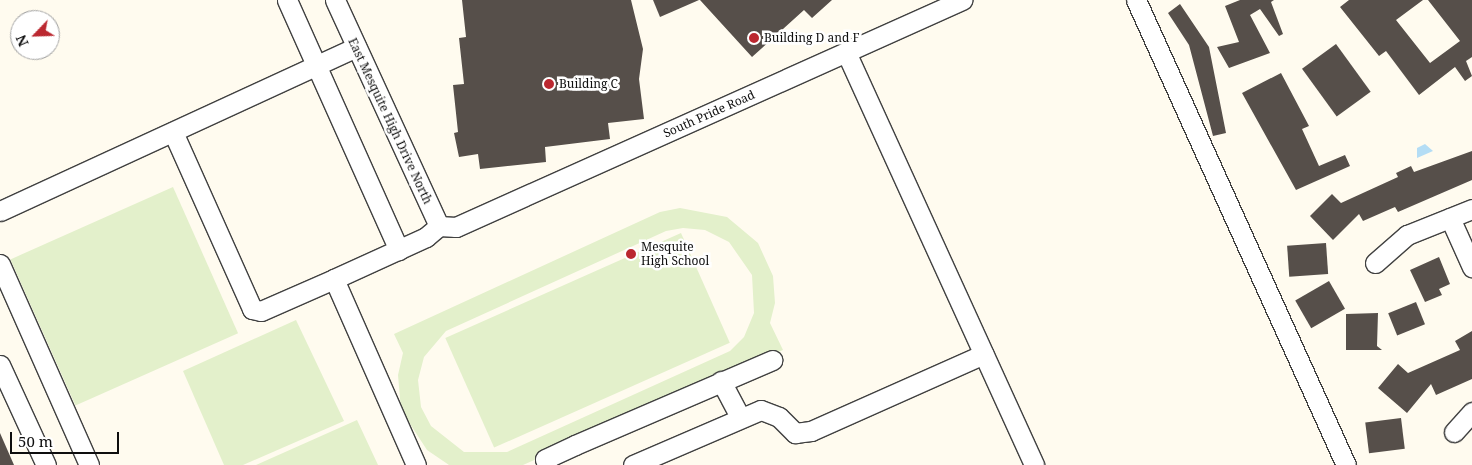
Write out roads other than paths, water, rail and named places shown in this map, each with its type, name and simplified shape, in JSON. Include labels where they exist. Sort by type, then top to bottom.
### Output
[{"type":"street","points":[[287,0],[399,250]]},
{"type":"street","name":"East Mesquite High Drive North","points":[[335,0],[356,47],[447,226]]},
{"type":"street","name":"South Pride Road","points":[[173,132],[252,309],[261,311],[399,250],[447,226],[962,0]]},
{"type":"street","points":[[1136,0],[1346,465]]},
{"type":"street","points":[[0,210],[356,47]]},
{"type":"street","points":[[846,52],[1034,465]]},
{"type":"street","points":[[1375,263],[1407,235],[1472,209]]},
{"type":"street","points":[[1450,218],[1472,267]]},
{"type":"street","points":[[0,264],[90,465]]},
{"type":"street","points":[[334,279],[416,465]]},
{"type":"street","points":[[633,465],[740,417],[761,410],[779,417],[796,433],[810,432],[984,354]]},
{"type":"street","points":[[548,465],[545,459],[772,360]]},
{"type":"street","points":[[0,364],[46,465]]},
{"type":"street","points":[[721,381],[740,417]]},
{"type":"street","points":[[1454,432],[1472,412]]},
{"type":"water","points":[[1425,144],[1433,151],[1417,158],[1417,148]]},
{"type":"place","name":"Building D and F","points":[[754,38]]},
{"type":"place","name":"Building C","points":[[549,84]]},
{"type":"place","name":"Mesquite High School","points":[[631,254]]}]
